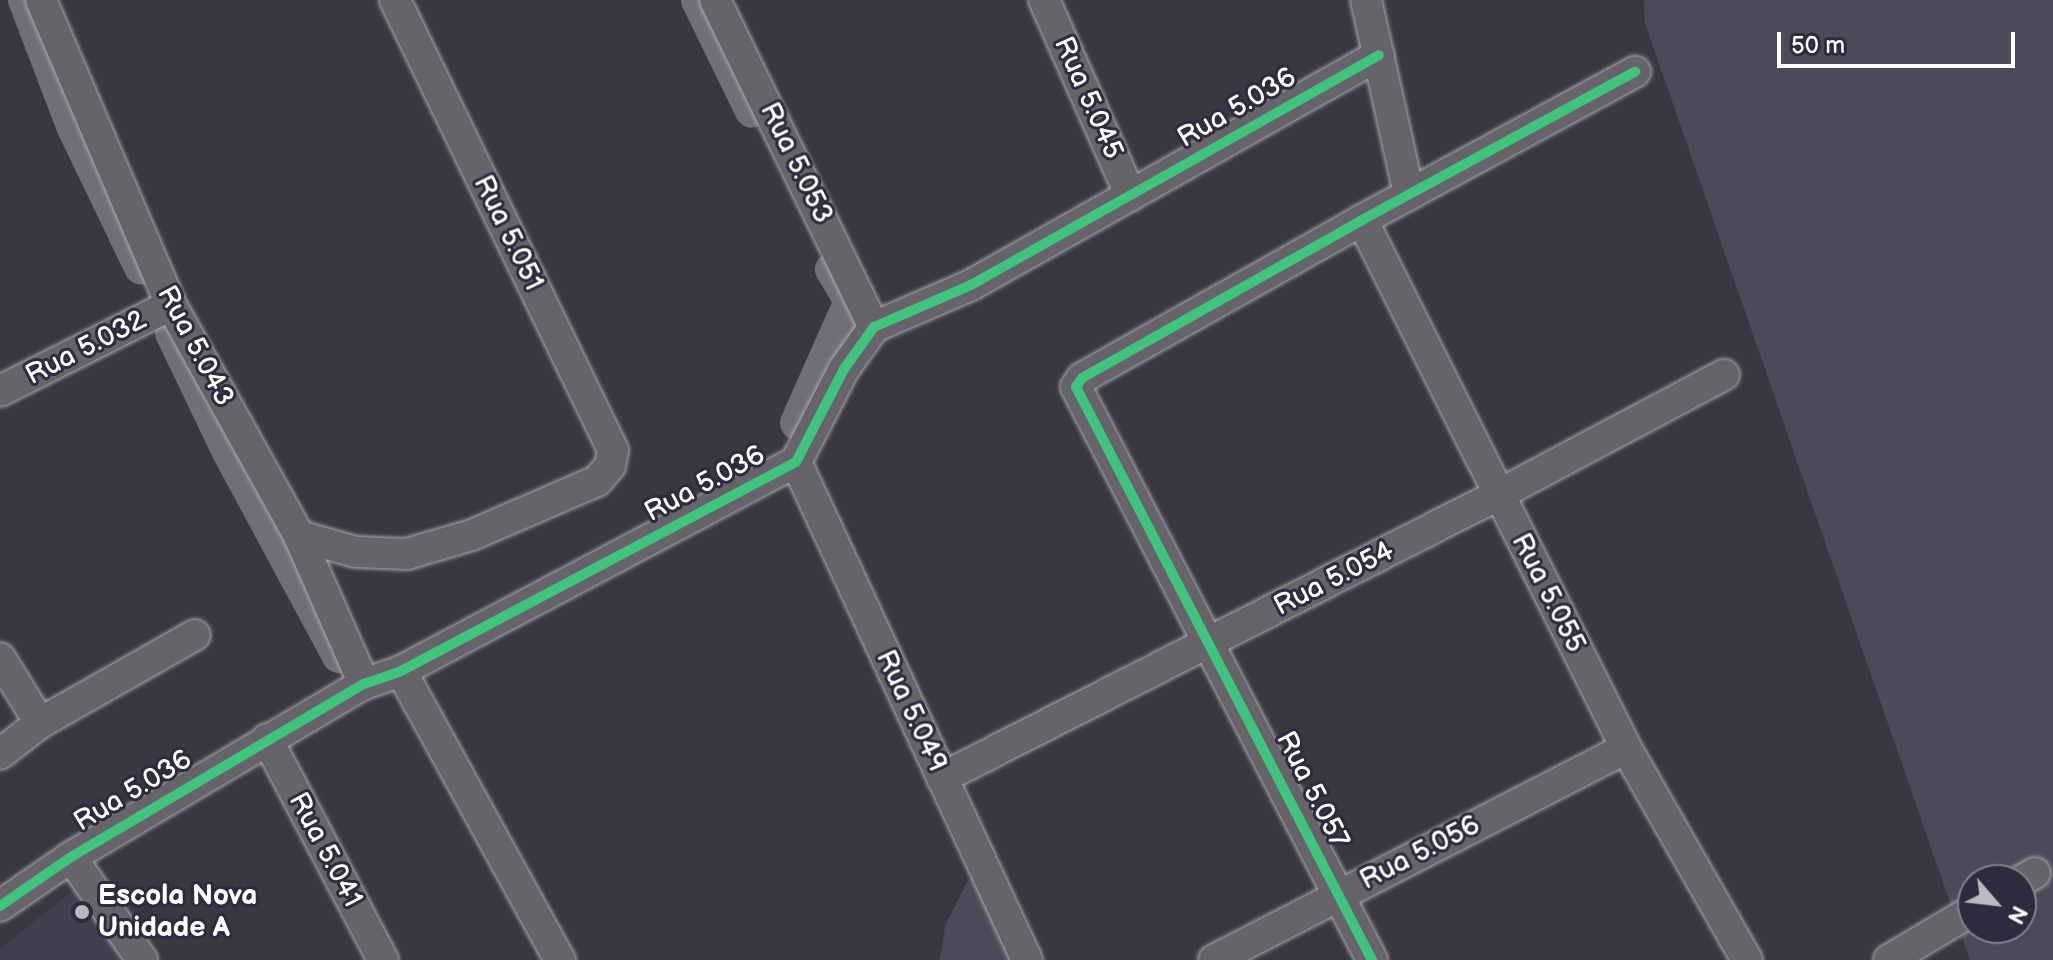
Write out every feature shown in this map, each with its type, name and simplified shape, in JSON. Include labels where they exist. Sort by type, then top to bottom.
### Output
[{"type":"street","name":"Rua 5.043","points":[[41,0],[171,305],[299,536],[364,684]]},
{"type":"street","name":"Rua 5.051","points":[[299,536],[356,552],[407,554],[472,535],[597,481],[610,466],[613,450],[395,0]]},
{"type":"street","name":"Rua 5.053","points":[[715,0],[874,327]]},
{"type":"street","name":"Rua 5.045","points":[[1044,0],[1131,196]]},
{"type":"street","points":[[1375,3],[1379,55],[1409,194]]},
{"type":"street","name":"Rua 5.036","points":[[0,906],[71,857],[364,684],[401,671],[796,462],[844,369],[874,327],[912,314],[971,285],[1379,55]]},
{"type":"street","points":[[1362,220],[1635,72]]},
{"type":"street","name":"Rua 5.055","points":[[1362,220],[1626,748],[1747,960]]},
{"type":"street","name":"Rua 5.057","points":[[1362,220],[1082,378],[1076,387],[1206,644],[1272,761],[1372,960]]},
{"type":"street","name":"Rua 5.032","points":[[0,391],[171,305]]},
{"type":"street","name":"Rua 5.054","points":[[942,778],[1498,495],[1724,375]]},
{"type":"street","name":"Rua 5.049","points":[[796,462],[942,778],[1018,957]]},
{"type":"street","points":[[0,754],[40,723],[195,635]]},
{"type":"street","points":[[0,658],[40,723]]},
{"type":"street","points":[[401,671],[560,960]]},
{"type":"street","name":"Rua 5.041","points":[[267,739],[383,960]]},
{"type":"street","name":"Rua 5.056","points":[[1214,960],[1626,748]]},
{"type":"street","points":[[71,857],[142,960]]},
{"type":"street","points":[[1889,960],[1957,920]]},
{"type":"shaded area","points":[[1644,0],[2053,0],[2053,960],[1970,960],[1964,944],[2037,944],[2037,864],[1957,864],[1957,923],[1645,23]]},
{"type":"shaded area","points":[[996,869],[1043,960],[940,960],[945,926],[967,882],[974,873]]},
{"type":"shaded area","name":"Escola Nova Unidade A","points":[[92,875],[151,960],[0,960],[0,949]]},
{"type":"waterway","points":[[25,0],[73,126],[141,267]]},
{"type":"waterway","points":[[698,0],[752,111]]},
{"type":"waterway","points":[[797,423],[851,301],[832,269]]},
{"type":"waterway","points":[[172,333],[228,450],[339,656]]},
{"type":"cycle path","points":[[0,906],[71,857],[364,684],[401,671],[796,462],[844,369],[874,327],[971,285],[1379,55]]},
{"type":"cycle path","points":[[1372,960],[1076,387],[1082,378],[1362,220],[1635,72]]},
{"type":"place","name":"Escola Nova Unidade A","points":[[82,912]]}]
